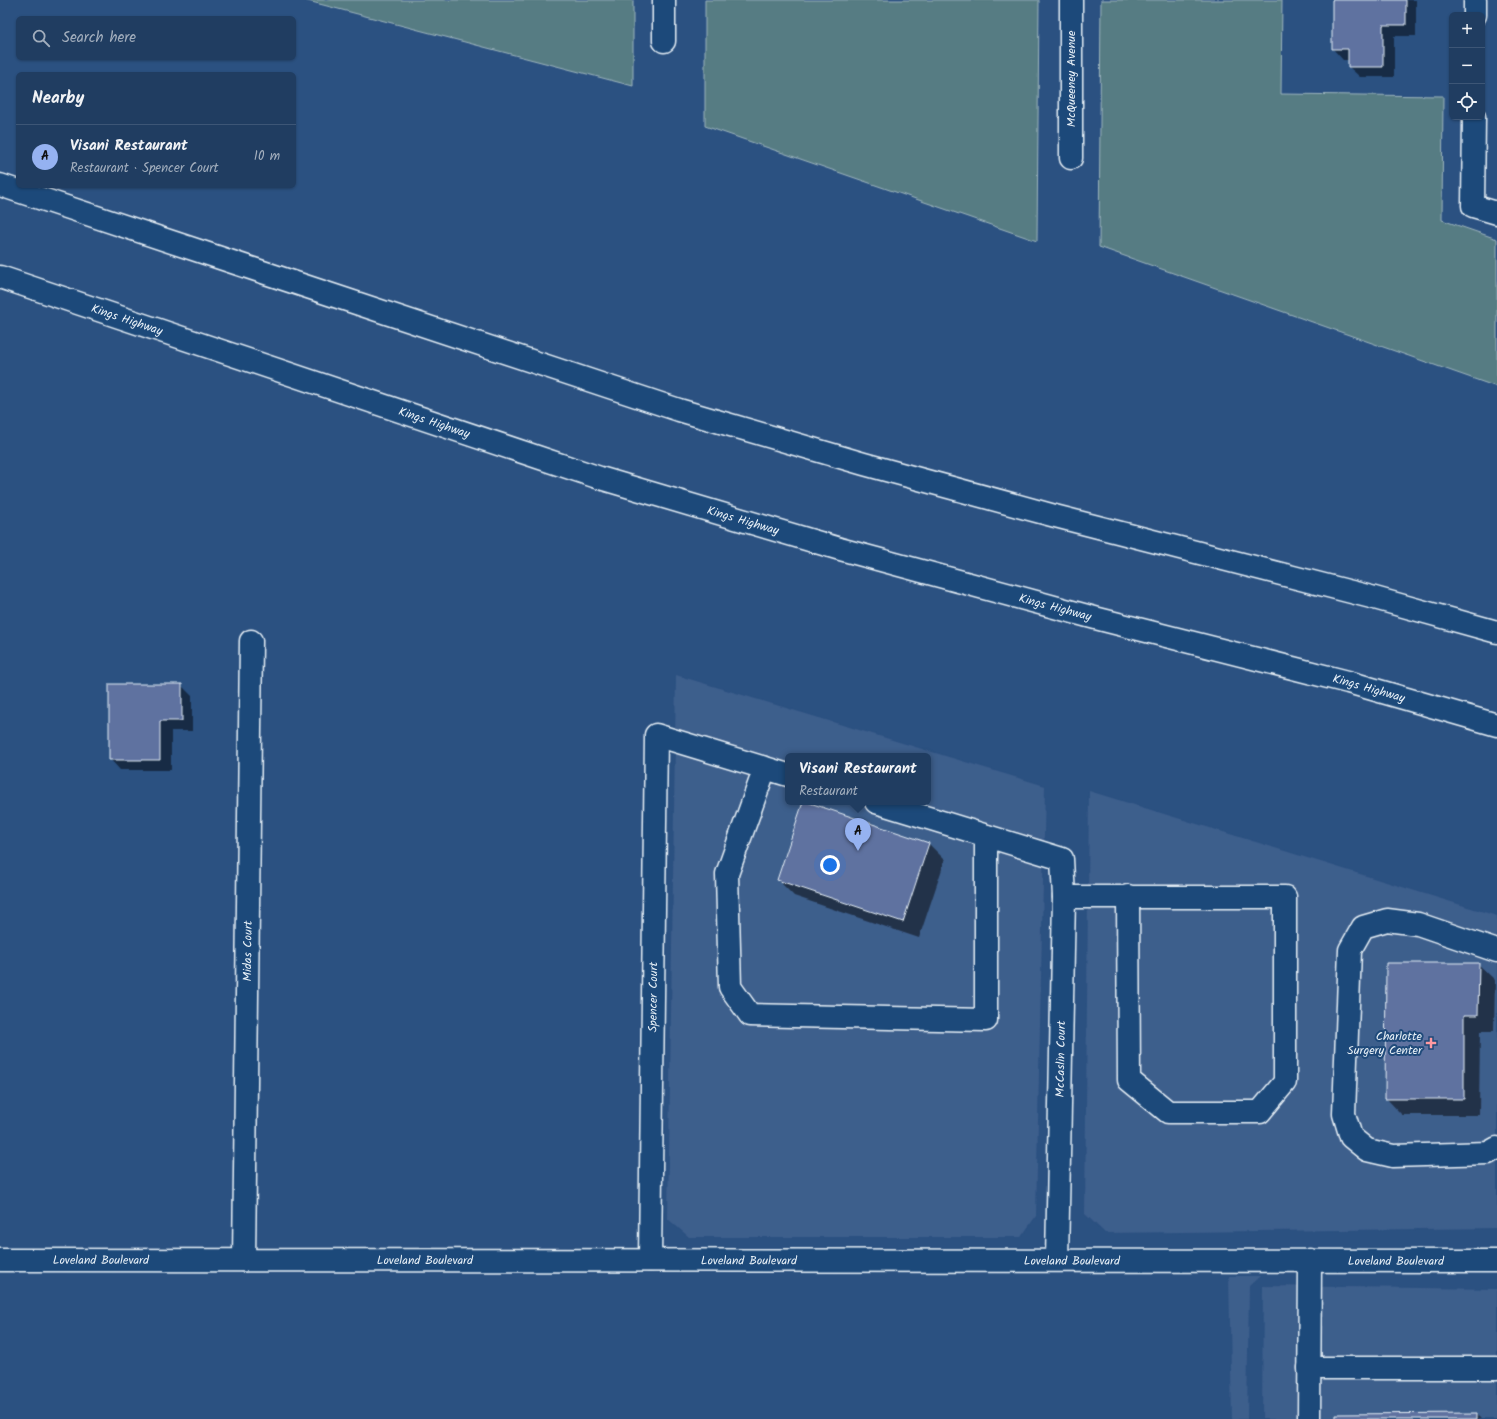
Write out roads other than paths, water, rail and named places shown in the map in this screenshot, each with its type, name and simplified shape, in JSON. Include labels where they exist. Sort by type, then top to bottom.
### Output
[{"type":"street","points":[[664,0],[664,41]]},
{"type":"street","name":"McQueeney Avenue","points":[[1071,158],[1072,0]]},
{"type":"street","points":[[1475,0],[1475,12]]},
{"type":"street","points":[[1474,120],[1473,206],[1497,214]]},
{"type":"street","points":[[0,184],[679,410],[864,464],[1055,516],[1371,597],[1497,632]]},
{"type":"street","name":"Kings Highway","points":[[0,277],[606,480],[855,553],[1095,618],[1348,682],[1497,725]]},
{"type":"street","name":"Midas Court","points":[[244,1260],[251,641]]},
{"type":"street","name":"Spencer Court","points":[[650,1260],[656,735],[765,768]]},
{"type":"street","points":[[785,774],[765,768],[727,874],[730,987],[750,1015],[986,1020],[986,836],[886,805]]},
{"type":"street","name":"McCaslin Court","points":[[986,836],[1062,859],[1064,897],[1058,1260]]},
{"type":"street","points":[[1064,897],[1128,896],[1285,898],[1285,1082],[1260,1112],[1168,1112],[1129,1080],[1128,896]]},
{"type":"street","points":[[1497,951],[1418,924],[1387,920],[1363,927],[1350,950],[1344,1114],[1351,1137],[1367,1150],[1386,1155],[1488,1153],[1497,1148]]},
{"type":"street","name":"Loveland Boulevard","points":[[0,1260],[1497,1261]]},
{"type":"street","points":[[1309,1419],[1310,1260]]},
{"type":"street","points":[[1309,1368],[1497,1368]]},
{"type":"place","name":"Visani Restaurant","points":[[858,851]]},
{"type":"place","name":"Charlotte Surgery Center","points":[[1431,1043]]}]
